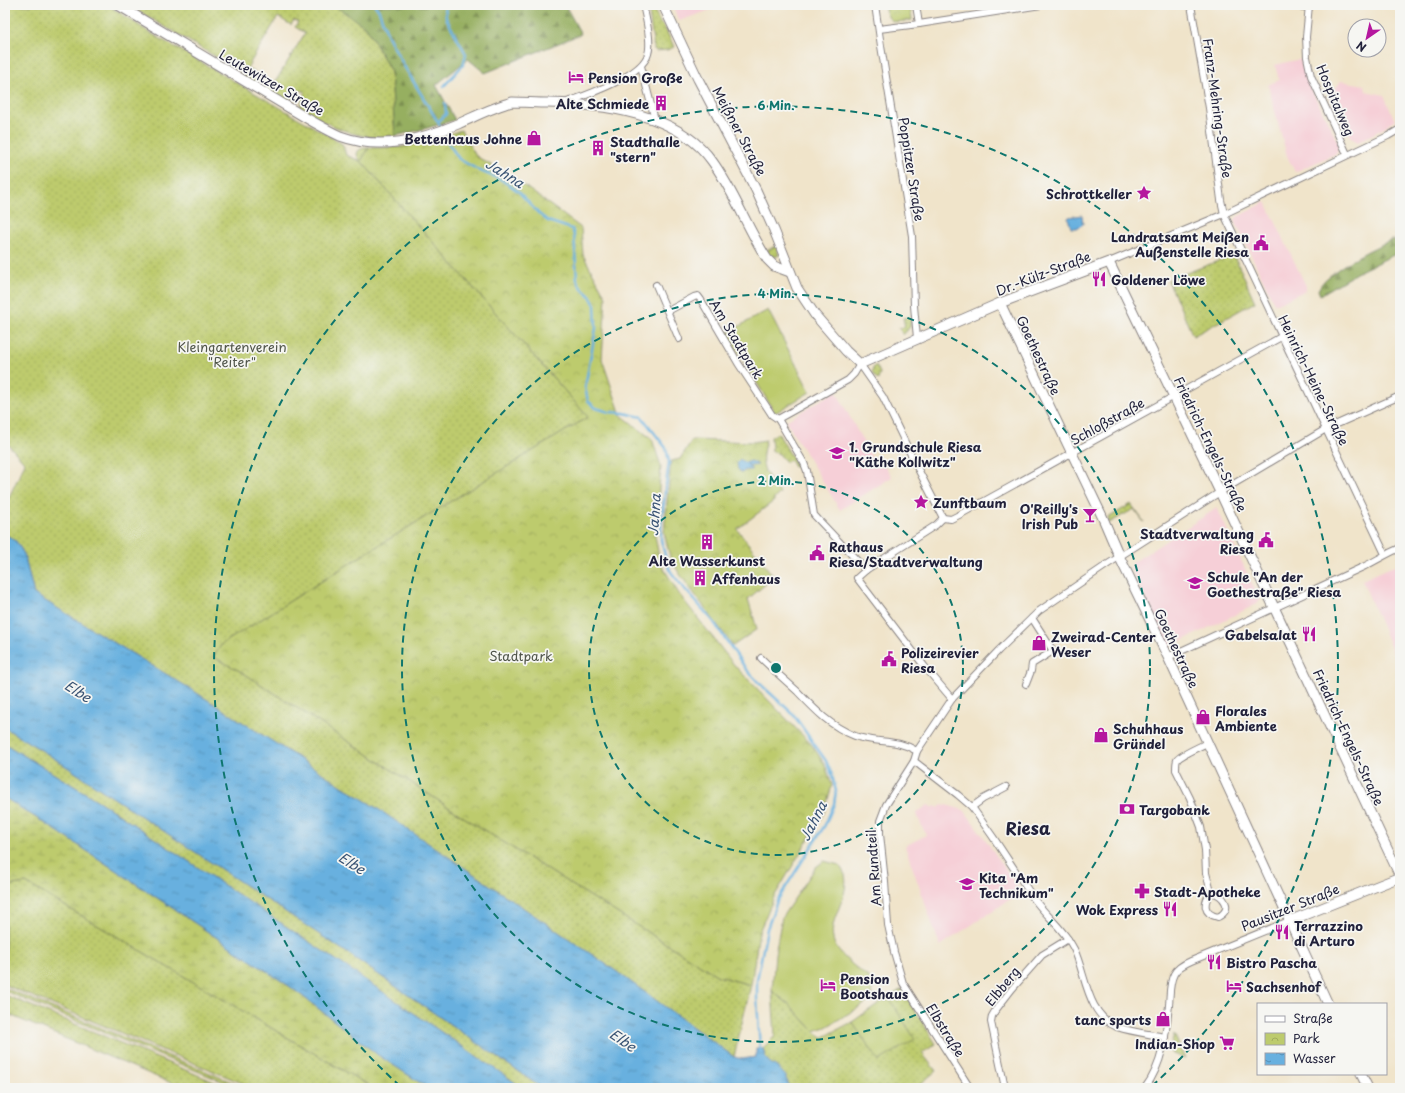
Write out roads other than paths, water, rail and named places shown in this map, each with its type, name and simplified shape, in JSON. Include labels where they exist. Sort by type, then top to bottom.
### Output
[{"type":"main road","name":"Leutewitzer Straße","points":[[118,5],[302,116],[334,133],[353,140],[372,143],[401,142],[425,136],[456,125],[503,104],[512,102],[583,104],[626,110],[655,120],[672,127],[692,139],[707,154],[720,173],[767,259],[774,266],[790,272]]},
{"type":"main road","name":"Meißner Straße","points":[[663,5],[698,78],[756,190],[797,288],[815,315],[846,351],[860,364]]},
{"type":"main road","name":"Dr.-Külz-Straße","points":[[860,364],[1000,303],[1109,262]]},
{"type":"main road","name":"Friedrich-Engels-Straße","points":[[1109,262],[1220,492],[1400,877]]},
{"type":"main road","name":"Goethestraße","points":[[1000,303],[1168,657],[1328,1003]]},
{"type":"main road","name":"Pausitzer Straße","points":[[1289,921],[1400,877]]},
{"type":"main road","points":[[1362,1075],[1368,1088]]},
{"type":"street","points":[[563,103],[615,83],[642,65],[648,54],[648,40],[643,5]]},
{"type":"street","name":"Poppitzer Straße","points":[[875,5],[912,236],[914,306],[917,338]]},
{"type":"street","points":[[916,5],[919,24]]},
{"type":"street","points":[[879,29],[1041,5]]},
{"type":"street","name":"Franz-Mehring-Straße","points":[[1191,5],[1209,108],[1224,214]]},
{"type":"street","points":[[1292,5],[1309,7]]},
{"type":"street","name":"Hospitalweg","points":[[1309,7],[1306,37],[1307,57],[1311,76],[1347,154]]},
{"type":"street","points":[[642,65],[655,120]]},
{"type":"street","name":"Dr.-Külz-Straße","points":[[1109,262],[1224,214],[1400,129]]},
{"type":"street","name":"Dr.-Külz-Straße","points":[[1388,136],[1400,133]]},
{"type":"street","name":"Heinrich-Heine-Straße","points":[[1224,214],[1385,554]]},
{"type":"street","points":[[656,285],[679,339]]},
{"type":"street","name":"Am Stadtpark","points":[[668,311],[698,296],[772,416],[778,419]]},
{"type":"street","name":"Schloßstraße","points":[[943,518],[951,519],[961,514],[1281,337]]},
{"type":"street","points":[[866,570],[814,515],[807,471],[804,462],[778,419],[848,380],[860,364],[873,380],[883,397],[943,518],[936,525],[866,570],[857,578],[952,700]]},
{"type":"street","name":"Am Rundteil","points":[[903,983],[888,925],[880,820],[886,805],[914,761],[917,752],[952,700],[999,650],[1032,618],[1075,587],[1220,492],[1326,429],[1400,396]]},
{"type":"street","points":[[1168,657],[1274,609],[1400,548]]},
{"type":"street","points":[[1026,684],[1032,664],[1053,651],[1032,618]]},
{"type":"street","points":[[761,658],[813,709],[831,723],[861,738],[904,744],[917,752]]},
{"type":"street","points":[[1207,743],[1177,760],[1176,770],[1190,798],[1201,827],[1205,850],[1206,873],[1211,892]]},
{"type":"street","points":[[914,761],[972,807],[1034,900],[1057,924],[1068,939],[1078,960],[1092,1000],[1101,1016],[1119,1028],[1165,1037]]},
{"type":"street","points":[[972,807],[1006,787]]},
{"type":"street","name":"Pausitzer Straße","points":[[1145,1088],[1156,1069],[1165,1037],[1172,979],[1179,968],[1190,961],[1289,921]]},
{"type":"street","name":"Elbberg","points":[[1004,1088],[991,1022],[992,1016],[1012,989],[1042,955],[1068,939]]},
{"type":"street","name":"Elbstraße","points":[[903,983],[970,1088]]},
{"type":"water","points":[[1082,215],[1083,224],[1077,228],[1071,228],[1068,218]]},
{"type":"water","points":[[740,459],[745,463],[751,461],[758,465],[751,466],[747,464],[752,470],[746,470],[741,473],[738,469],[737,463]]},
{"type":"water","name":"Elbe","points":[[5,534],[16,541],[24,554],[34,594],[189,688],[375,807],[613,969],[734,1057],[742,1059],[756,1057],[756,1048],[763,1048],[766,1058],[783,1073],[791,1088],[542,1088],[346,952],[46,753],[5,728]]},
{"type":"water","points":[[5,744],[100,802],[339,962],[523,1088],[428,1088],[378,1055],[292,988],[5,798]]},
{"type":"waterway","name":"Jahna","points":[[375,5],[379,11],[388,36],[404,66],[459,159],[480,171],[500,179],[518,191],[539,214],[548,221],[572,229],[574,235],[577,280],[582,289],[590,296],[595,305],[596,328],[585,387],[588,401],[596,408],[609,412],[624,413],[642,417],[666,448],[669,462],[661,522],[661,540],[671,572],[713,621],[746,669],[793,714],[826,761],[832,775],[836,791],[834,804],[825,825],[777,901],[767,929],[757,980],[760,1051]]},
{"type":"waterway","points":[[444,86],[463,65],[466,54],[446,18],[445,5]]},
{"type":"waterway","points":[[438,122],[446,114],[445,103]]},
{"type":"place","name":"Pension Große","points":[[576,77]]},
{"type":"place","name":"Alte Schmiede","points":[[661,103]]},
{"type":"place","name":"Bettenhaus Johne","points":[[534,138]]},
{"type":"place","name":"Stadthalle \"stern\"","points":[[598,148]]},
{"type":"place","name":"Schrottkeller","points":[[1144,193]]},
{"type":"place","name":"Landratsamt Meißen Außenstelle Riesa","points":[[1261,243]]},
{"type":"place","name":"Goldener Löwe","points":[[1099,279]]},
{"type":"place","name":"1. Grundschule Riesa \"Käthe Kollwitz\"","points":[[837,453]]},
{"type":"place","name":"Zunftbaum","points":[[921,502]]},
{"type":"place","name":"O'Reilly's Irish Pub","points":[[1090,515]]},
{"type":"place","name":"Stadtverwaltung Riesa","points":[[1266,540]]},
{"type":"place","name":"Alte Wasserkunst","points":[[707,542]]},
{"type":"place","name":"Rathaus Riesa/Stadtverwaltung","points":[[817,553]]},
{"type":"place","name":"Affenhaus","points":[[700,578]]},
{"type":"place","name":"Schule \"An der Goethestraße\" Riesa","points":[[1195,583]]},
{"type":"place","name":"Gabelsalat","points":[[1309,634]]},
{"type":"place","name":"Zweirad-Center Weser","points":[[1039,643]]},
{"type":"place","name":"Polizeirevier Riesa","points":[[889,659]]},
{"type":"place","name":"Florales Ambiente","points":[[1203,717]]},
{"type":"place","name":"Schuhhaus Gründel","points":[[1101,735]]},
{"type":"place","name":"Targobank","points":[[1127,809]]},
{"type":"place","name":"Kita \"Am Technikum\"","points":[[967,884]]},
{"type":"place","name":"Stadt-Apotheke","points":[[1142,891]]},
{"type":"place","name":"Wok Express","points":[[1170,909]]},
{"type":"place","name":"Terrazzino di Arturo","points":[[1282,932]]},
{"type":"place","name":"Bistro Pascha","points":[[1214,962]]},
{"type":"place","name":"Pension Bootshaus","points":[[828,985]]},
{"type":"place","name":"Sachsenhof","points":[[1234,986]]},
{"type":"place","name":"tanc sports","points":[[1163,1019]]},
{"type":"place","name":"Indian-Shop","points":[[1227,1043]]},
{"type":"district","name":"Riesa","points":[[1028,828]]},
{"type":"park label","name":"Kleingartenverein \"Reiter\"","points":[[232,354]]},
{"type":"park label","name":"Stadtpark","points":[[521,655]]}]
